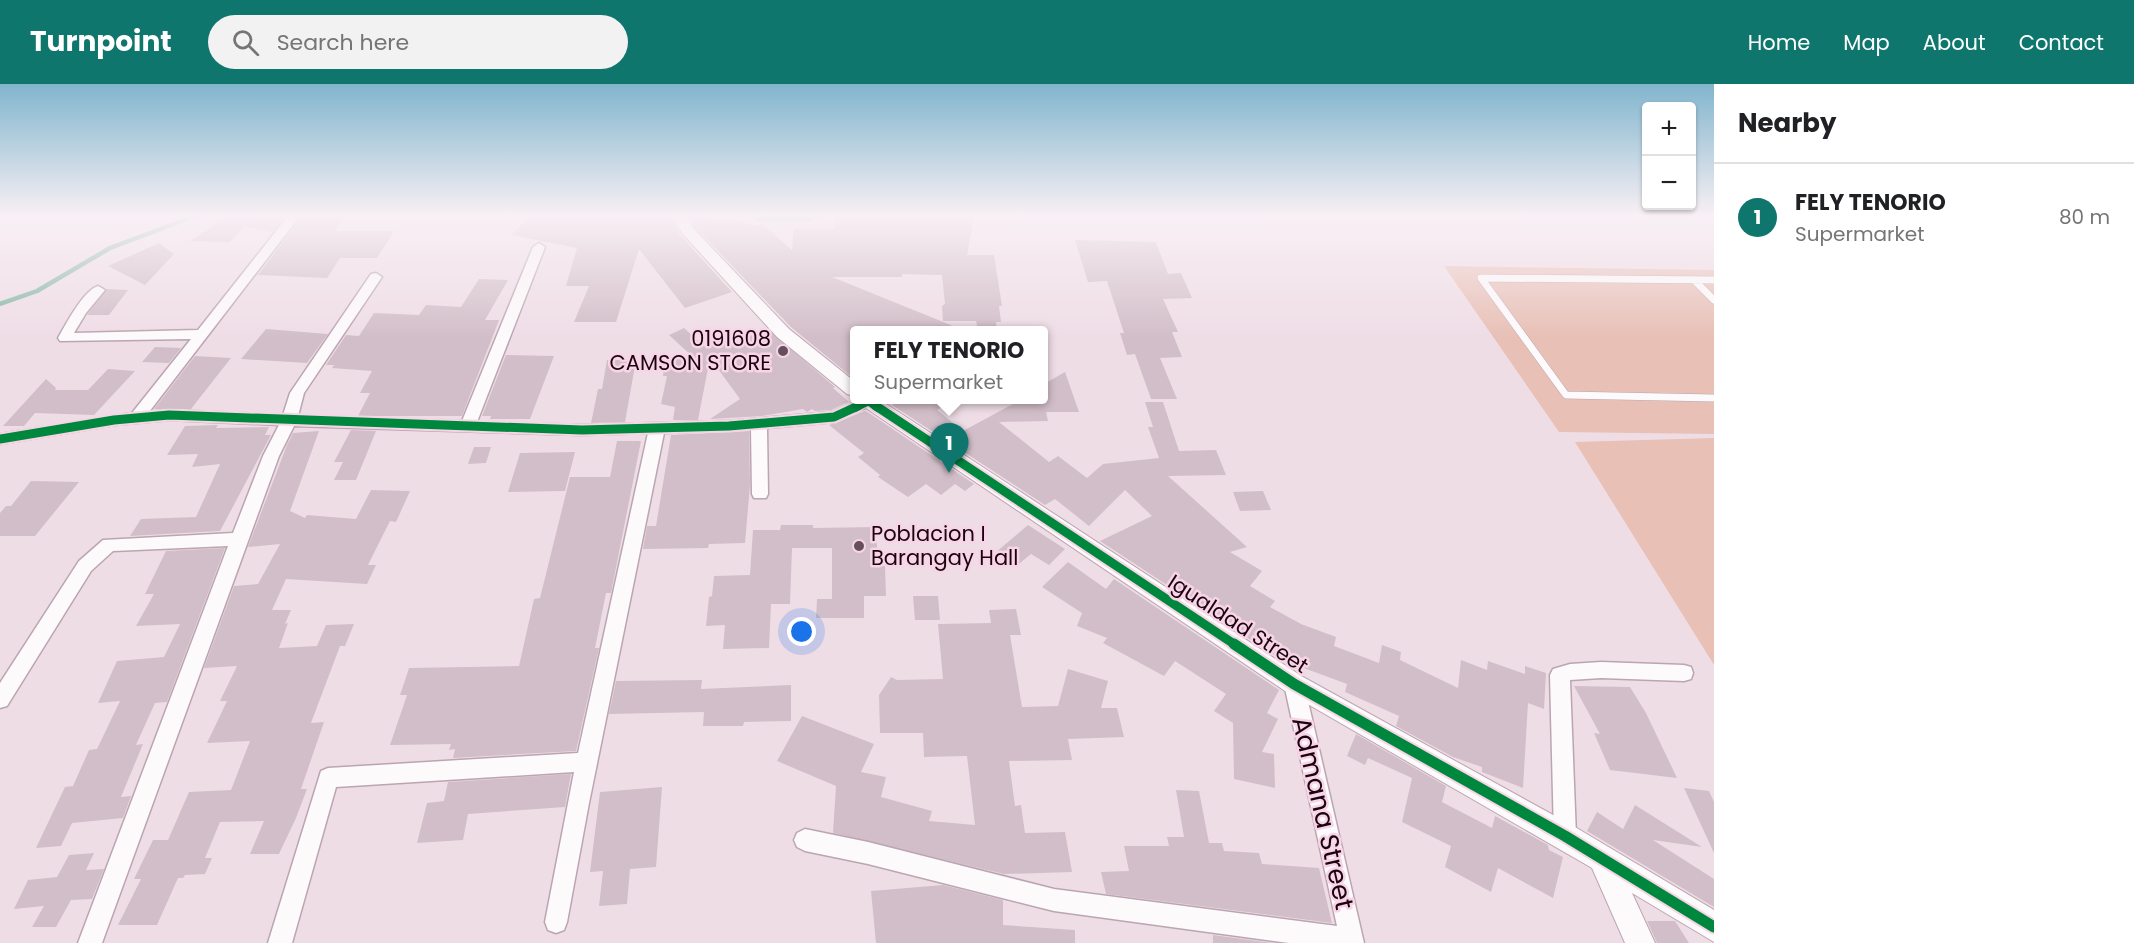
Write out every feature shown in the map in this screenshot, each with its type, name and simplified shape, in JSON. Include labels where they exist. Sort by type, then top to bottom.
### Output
[{"type":"street","points":[[136,418],[263,256]]},
{"type":"street","points":[[468,426],[535,256]]},
{"type":"street","name":"Igualdad Street","points":[[711,256],[783,333],[850,387]]},
{"type":"street","points":[[90,943],[240,539],[272,456],[289,421],[297,393],[376,277]]},
{"type":"street","points":[[98,290],[80,312],[65,338],[202,334]]},
{"type":"street","points":[[0,439],[169,415],[582,430],[759,423],[834,417],[853,404]]},
{"type":"street","name":"Igualdad Street","points":[[874,404],[1294,684],[1565,836],[1714,927]]},
{"type":"street","points":[[759,423],[760,494]]},
{"type":"street","points":[[556,922],[657,428]]},
{"type":"street","points":[[0,700],[85,566],[109,545],[240,539]]},
{"type":"street","points":[[1565,836],[1560,675],[1568,670],[1684,673]]},
{"type":"street","name":"Admana Street","points":[[1294,684],[1352,942]]},
{"type":"street","points":[[280,943],[328,778],[587,762]]},
{"type":"street","points":[[805,840],[868,853],[1054,900],[1352,942]]},
{"type":"street","points":[[1602,858],[1640,943]]},
{"type":"lane","points":[[1714,280],[1480,278],[1566,395],[1714,398]]},
{"type":"lane","points":[[1694,280],[1714,300]]},
{"type":"shaded area","points":[[1444,266],[1714,270],[1714,434],[1559,432]]},
{"type":"shaded area","points":[[1714,438],[1714,665],[1575,442]]},
{"type":"building","points":[[130,256],[172,256],[145,285],[108,266]]},
{"type":"building","points":[[272,256],[378,256],[377,258],[340,258],[327,278],[258,275]]},
{"type":"building","points":[[575,256],[637,256],[616,322],[574,322],[589,286],[566,286]]},
{"type":"building","points":[[645,256],[699,256],[732,292],[685,308]]},
{"type":"building","points":[[723,256],[994,256],[1002,306],[999,306],[1001,322],[996,322],[996,326],[977,326],[976,321],[943,321],[942,306],[945,304],[942,275],[902,274],[902,277],[832,277],[953,326],[850,326],[850,376],[791,327]]},
{"type":"building","points":[[1080,256],[1161,256],[1168,274],[1181,273],[1192,298],[1163,299],[1178,332],[1172,332],[1182,357],[1160,358],[1177,399],[1151,399],[1135,354],[1127,355],[1120,333],[1124,333],[1107,281],[1088,282]]},
{"type":"building","points":[[479,279],[508,280],[485,320],[499,320],[462,416],[358,416],[370,393],[360,393],[372,371],[332,368],[334,365],[326,365],[346,335],[359,336],[374,313],[419,315],[426,305],[461,307]]},
{"type":"building","points":[[107,289],[128,290],[109,315],[87,315]]},
{"type":"building","points":[[684,328],[704,346],[736,339],[738,342],[766,328],[835,387],[833,388],[849,402],[831,410],[815,411],[812,409],[807,412],[803,409],[762,416],[710,419],[740,399],[710,358],[698,420],[673,420],[675,407],[661,404],[667,376],[663,376],[665,358],[693,357],[669,335]]},
{"type":"building","points":[[266,329],[328,334],[307,363],[241,359]]},
{"type":"building","points":[[155,347],[181,348],[169,363],[142,362]]},
{"type":"building","points":[[506,355],[554,356],[530,419],[490,419],[491,416],[482,416]]},
{"type":"building","points":[[195,356],[231,358],[191,409],[154,409]]},
{"type":"building","points":[[607,360],[636,360],[625,422],[591,423],[598,389],[602,389]]},
{"type":"building","points":[[108,369],[135,371],[94,415],[35,413],[24,426],[3,426],[46,379],[56,388],[55,390],[88,390]]},
{"type":"building","points":[[1065,372],[1079,412],[1046,412],[1048,421],[999,422],[1049,462],[1058,456],[1087,478],[1103,464],[1159,458],[1148,427],[1153,427],[1145,402],[1163,402],[1179,451],[1216,450],[1226,475],[1168,476],[1247,547],[1230,552],[1262,571],[1250,586],[1275,601],[1270,607],[1301,624],[1336,637],[1334,646],[1379,663],[1382,645],[1401,652],[1400,660],[1458,688],[1461,660],[1487,670],[1488,661],[1525,674],[1525,666],[1546,673],[1544,709],[1528,703],[1523,788],[1482,772],[1482,767],[1453,757],[1396,726],[1399,716],[1345,692],[1347,684],[1293,664],[1292,667],[1100,541],[1152,516],[1125,490],[1089,526],[1055,499],[1045,505],[892,405],[947,404],[937,410],[963,431],[1013,404],[1048,404],[1048,382]]},
{"type":"building","points":[[865,411],[974,484],[965,491],[955,484],[941,495],[926,484],[908,497],[878,477],[880,475],[858,457],[864,453],[829,425]]},
{"type":"building","points":[[218,425],[216,428],[269,427],[265,435],[271,435],[220,531],[130,536],[141,519],[196,517],[220,464],[192,467],[198,454],[167,455],[185,426]]},
{"type":"building","points":[[351,430],[376,431],[356,480],[334,480],[343,462],[334,462]]},
{"type":"building","points":[[319,431],[290,511],[305,518],[307,515],[356,519],[371,490],[410,491],[396,522],[390,521],[368,565],[376,565],[367,584],[286,579],[272,610],[291,610],[279,648],[317,646],[326,625],[354,624],[345,646],[340,646],[311,723],[324,722],[301,789],[307,789],[296,818],[279,854],[250,854],[264,821],[220,822],[205,858],[212,858],[205,874],[185,875],[183,878],[178,878],[157,925],[118,925],[141,879],[134,879],[153,840],[168,840],[189,792],[231,790],[250,741],[207,743],[227,701],[220,701],[237,666],[204,668],[234,586],[258,584],[280,544],[248,547],[287,445],[293,433]]},
{"type":"building","points":[[749,431],[750,485],[745,543],[709,544],[708,548],[643,549],[647,526],[656,526],[671,435]]},
{"type":"building","points":[[617,441],[641,441],[611,593],[606,593],[595,648],[599,648],[576,751],[453,758],[455,749],[449,750],[451,744],[390,745],[407,695],[400,695],[409,668],[519,666],[534,599],[540,598],[570,477],[610,477]]},
{"type":"building","points":[[474,447],[491,447],[486,463],[468,464]]},
{"type":"building","points":[[575,452],[565,491],[508,492],[520,453]]},
{"type":"building","points":[[31,481],[79,482],[35,536],[0,536],[0,513],[6,506],[11,506]]},
{"type":"building","points":[[1263,491],[1271,510],[1240,511],[1233,492]]},
{"type":"building","points":[[781,525],[813,525],[813,528],[876,527],[878,566],[885,566],[886,596],[864,596],[864,618],[816,618],[817,599],[832,599],[832,548],[792,548],[790,604],[771,604],[769,648],[723,649],[725,625],[706,626],[714,576],[750,575],[753,530],[780,530]]},
{"type":"building","points":[[1028,525],[1065,549],[1049,565],[1031,554],[1015,567],[995,553]]},
{"type":"building","points":[[225,548],[167,702],[155,703],[136,745],[143,744],[121,797],[131,796],[123,818],[72,823],[61,846],[36,848],[65,787],[73,786],[89,750],[97,749],[120,701],[98,703],[117,661],[164,657],[180,624],[136,626],[154,594],[145,594],[166,551]]},
{"type":"building","points":[[1068,562],[1106,589],[1114,579],[1279,690],[1267,713],[1278,719],[1262,752],[1274,754],[1275,788],[1234,779],[1233,723],[1214,711],[1226,694],[1175,661],[1164,676],[1103,643],[1107,638],[1077,626],[1082,613],[1042,587]]},
{"type":"building","points":[[913,596],[938,596],[940,620],[915,620]]},
{"type":"building","points":[[1016,609],[1021,635],[1010,635],[1022,707],[1058,706],[1068,669],[1108,681],[1101,708],[1117,708],[1124,737],[1068,739],[1072,760],[1009,761],[1015,806],[1021,805],[1025,833],[1065,832],[1072,872],[1004,874],[833,833],[836,786],[777,761],[802,716],[874,744],[861,772],[886,777],[881,797],[932,811],[929,821],[975,825],[967,756],[924,757],[923,733],[880,733],[879,695],[891,677],[897,680],[943,679],[938,624],[991,623],[989,610]]},
{"type":"building","points":[[702,680],[701,689],[791,685],[791,721],[744,722],[743,726],[703,726],[704,712],[609,714],[616,681]]},
{"type":"building","points":[[1574,686],[1630,687],[1646,713],[1677,778],[1610,770],[1594,733],[1600,734]]},
{"type":"building","points":[[1356,734],[1446,786],[1442,802],[1492,828],[1495,816],[1548,845],[1549,850],[1563,857],[1553,898],[1498,868],[1491,892],[1445,867],[1451,846],[1402,822],[1412,778],[1368,758],[1365,765],[1347,756]]},
{"type":"building","points":[[571,774],[565,807],[468,814],[463,840],[417,843],[427,803],[444,801],[448,782]]},
{"type":"building","points":[[662,787],[656,867],[630,869],[627,904],[599,906],[603,871],[590,872],[600,792]]},
{"type":"building","points":[[1684,788],[1709,791],[1714,802],[1714,853]]},
{"type":"building","points":[[1176,790],[1199,791],[1209,843],[1222,843],[1224,851],[1259,853],[1262,864],[1319,868],[1332,923],[1106,894],[1101,872],[1129,871],[1124,846],[1169,846],[1167,837],[1184,837]]},
{"type":"building","points":[[1635,805],[1702,847],[1653,840],[1714,879],[1714,907],[1587,831],[1597,812],[1623,829]]},
{"type":"building","points":[[94,853],[86,870],[104,869],[92,899],[71,900],[56,927],[32,927],[44,906],[14,909],[28,880],[57,877],[69,855]]},
{"type":"building","points":[[943,885],[1003,900],[1003,925],[1075,930],[1075,943],[876,943],[871,891]]},
{"type":"building","points":[[1647,921],[1675,921],[1689,943],[1657,943]]},
{"type":"building","points":[[1213,935],[1272,943],[1213,943]]},
{"type":"waterway","points":[[0,304],[37,291],[96,256]]},
{"type":"cycle path","points":[[0,439],[114,420],[169,415],[582,430],[729,426],[834,417],[862,404]]},
{"type":"cycle path","points":[[873,404],[1294,684],[1565,836],[1714,927]]},
{"type":"place","name":"0191608 CAMSON STORE","points":[[783,351]]},
{"type":"place","name":"FELY TENORIO","points":[[949,473]]},
{"type":"place","name":"Poblacion I Barangay Hall","points":[[859,546]]}]
